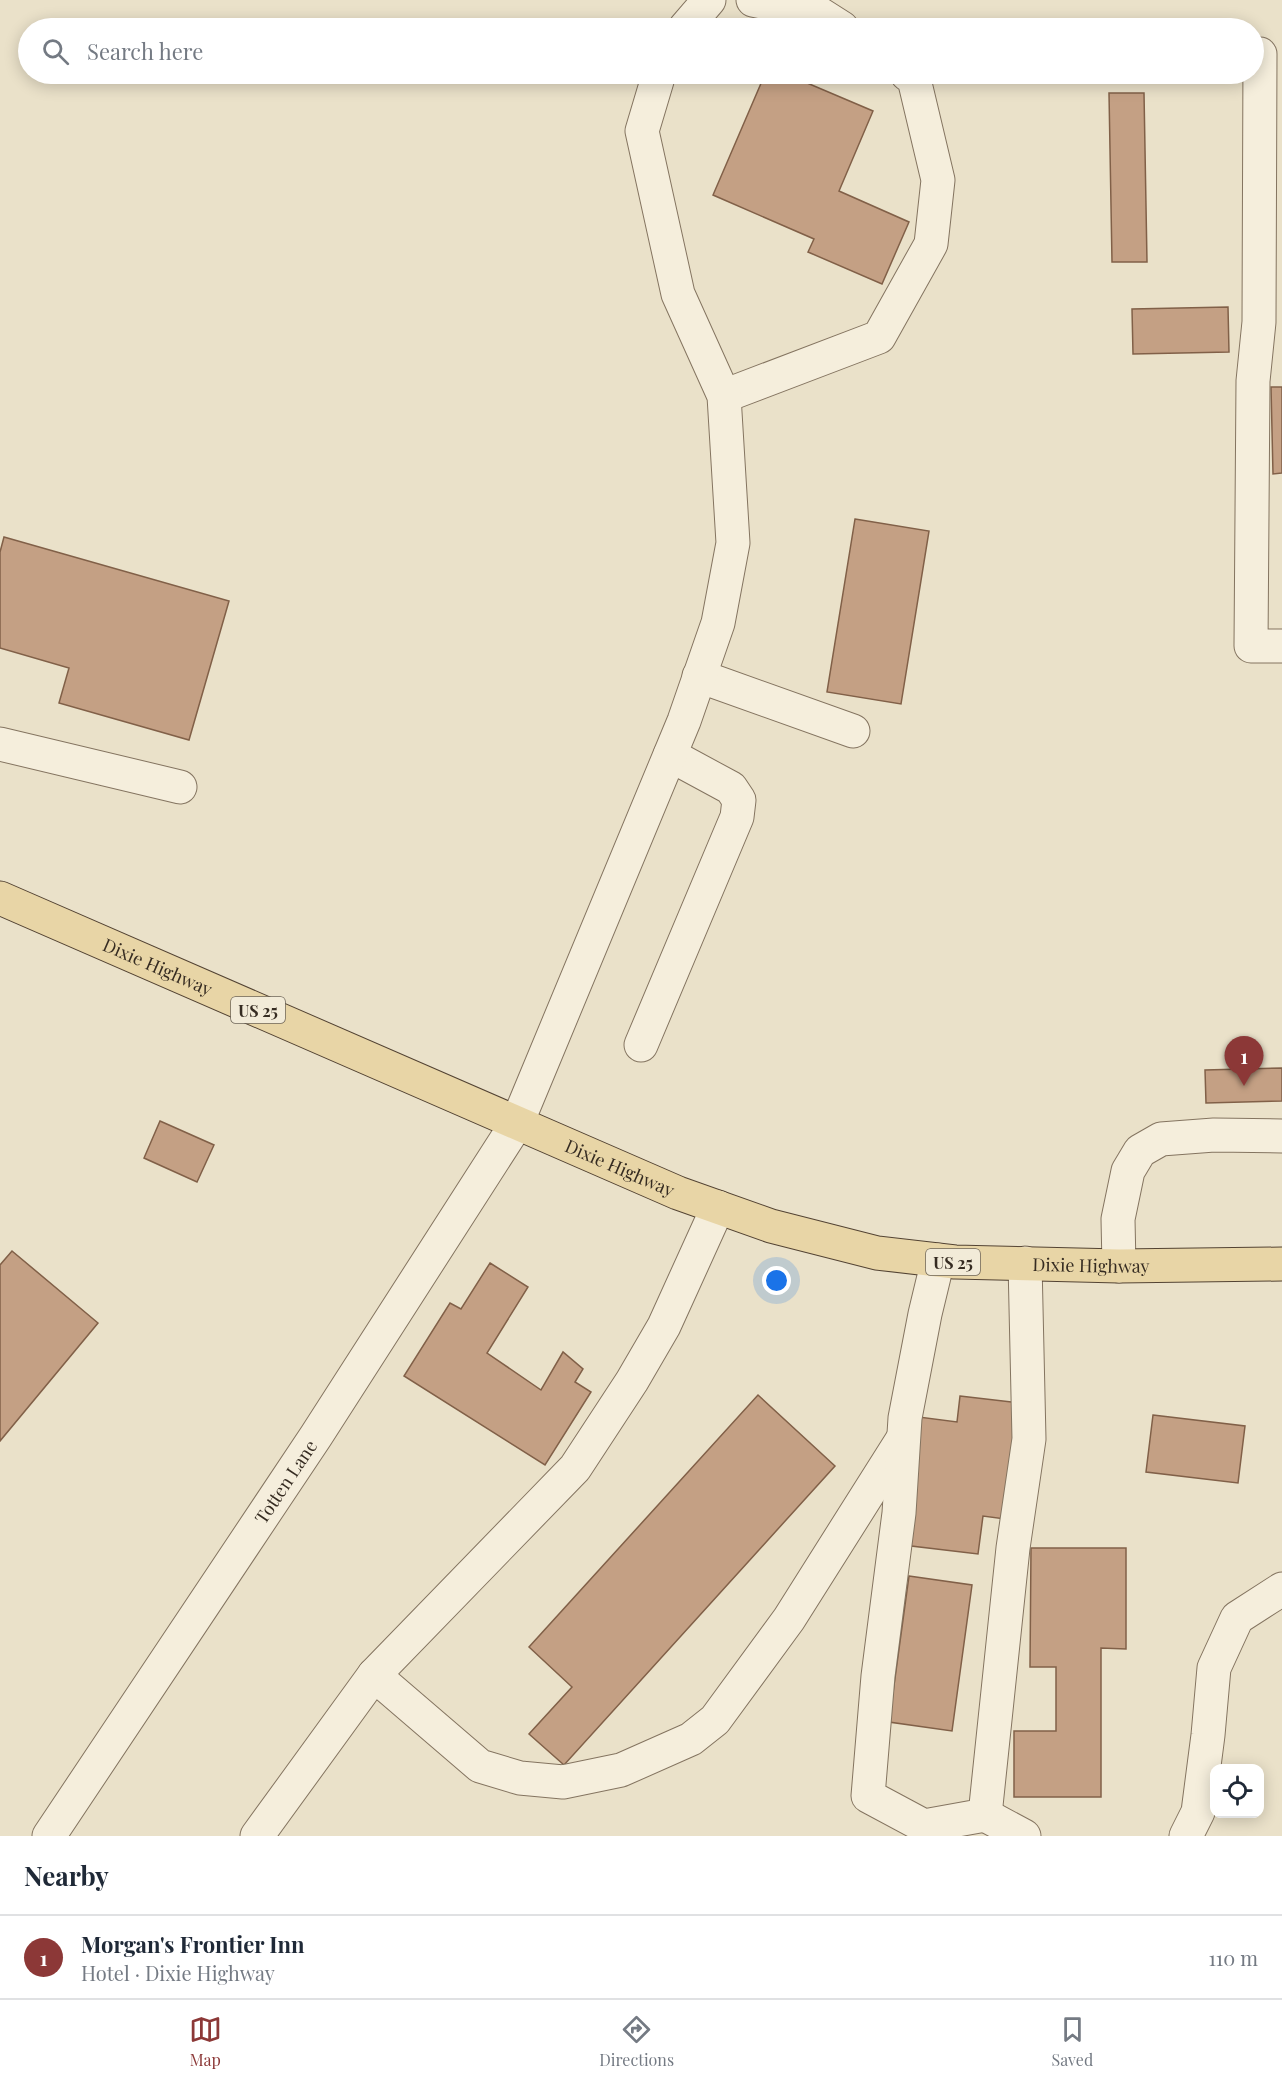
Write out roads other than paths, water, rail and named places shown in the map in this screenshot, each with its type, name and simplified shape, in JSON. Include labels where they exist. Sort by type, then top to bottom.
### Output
[{"type":"main road","name":"Dixie Highway","points":[[0,898],[678,1193],[771,1226],[877,1253],[938,1260],[1119,1266],[1282,1264]]},
{"type":"street","points":[[694,18],[709,0]]},
{"type":"street","points":[[753,0],[820,14],[826,18]]},
{"type":"street","points":[[656,84],[642,131],[678,294],[724,396],[879,338],[931,244],[938,180],[915,84]]},
{"type":"street","points":[[1261,84],[1270,322],[1253,381],[1251,646],[1282,646]]},
{"type":"street","name":"Totten Lane","points":[[49,1836],[316,1436],[517,1123],[670,755],[718,623],[733,543],[724,396]]},
{"type":"street","points":[[699,676],[853,731]]},
{"type":"street","points":[[0,744],[180,787]]},
{"type":"street","points":[[640,1045],[737,817],[739,800],[731,788],[670,755]]},
{"type":"street","points":[[1119,1266],[1118,1219],[1128,1171],[1140,1151],[1161,1139],[1214,1135],[1282,1136]]},
{"type":"street","points":[[257,1836],[374,1675],[575,1468],[632,1382],[664,1326],[718,1208]]},
{"type":"street","points":[[938,1260],[904,1418],[898,1513],[878,1676],[868,1796],[924,1826],[985,1815],[1024,1836]]},
{"type":"street","points":[[985,1815],[1014,1548],[1029,1439],[1026,1263]]},
{"type":"street","points":[[374,1675],[480,1766],[520,1778],[563,1782],[621,1770],[692,1739],[715,1720],[789,1619],[902,1440]]},
{"type":"street","points":[[1186,1836],[1198,1812],[1209,1734],[1214,1668],[1237,1618],[1282,1589]]},
{"type":"place","name":"Morgan's Frontier Inn","points":[[1244,1086]]}]
